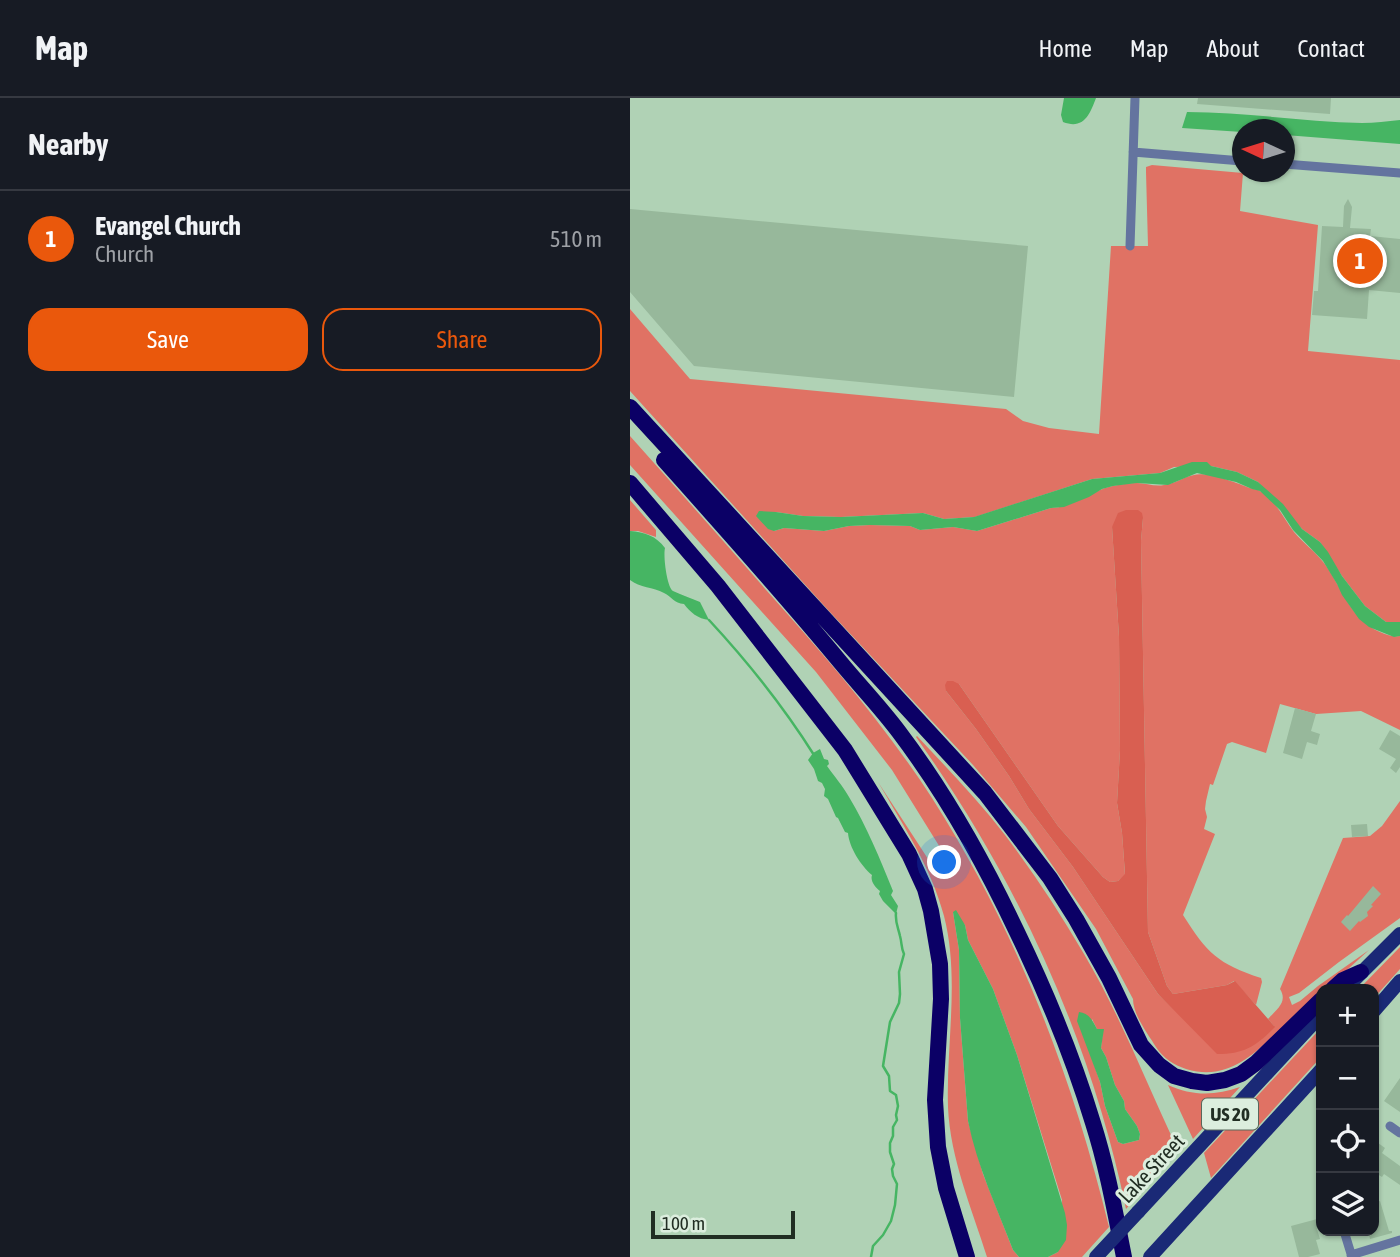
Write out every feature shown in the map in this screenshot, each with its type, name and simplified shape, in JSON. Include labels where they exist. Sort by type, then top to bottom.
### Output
[{"type":"highway","points":[[630,407],[992,802],[1049,877],[1076,919],[1109,978],[1141,1045],[1159,1065],[1174,1076],[1207,1083],[1241,1074],[1316,1005]]},
{"type":"highway","points":[[630,421],[788,599],[898,732],[972,843],[1042,984],[1075,1067],[1094,1125],[1124,1257]]},
{"type":"highway","points":[[630,483],[718,586],[845,750],[909,854],[925,889],[940,964],[935,1100],[938,1147],[946,1188],[967,1257]]},
{"type":"highway","points":[[1339,984],[1361,972]]},
{"type":"main road","points":[[1350,984],[1400,934]]},
{"type":"main road","points":[[1379,1005],[1400,981]]},
{"type":"main road","name":"Lake Street","points":[[1096,1257],[1316,1021]]},
{"type":"main road","name":"US 20","points":[[1150,1257],[1316,1075]]},
{"type":"street","points":[[1130,246],[1135,98]]},
{"type":"street","points":[[1133,152],[1232,160]]},
{"type":"street","points":[[1295,165],[1400,173]]},
{"type":"street","points":[[1390,1126],[1400,1133]]},
{"type":"street","points":[[1345,1236],[1351,1256],[1400,1240]]},
{"type":"shaded area","points":[[1064,98],[1096,98],[1085,119],[1070,124],[1063,122],[1061,115]]},
{"type":"shaded area","points":[[1187,112],[1231,114],[1340,122],[1400,120],[1400,144],[1295,136],[1295,119],[1232,119],[1232,131],[1182,128]]},
{"type":"shaded area","points":[[1152,165],[1232,172],[1232,182],[1242,182],[1240,211],[1318,225],[1308,351],[1400,360],[1400,622],[1386,622],[1365,606],[1320,542],[1302,529],[1258,482],[1237,472],[1211,466],[1174,467],[1160,473],[1092,479],[975,517],[944,519],[923,513],[841,517],[776,512],[774,531],[784,528],[824,531],[870,525],[910,526],[920,530],[953,527],[977,531],[1066,505],[1121,484],[1161,485],[1194,475],[1206,475],[1258,490],[1265,495],[1275,504],[1294,532],[1324,563],[1361,620],[1380,632],[1400,636],[1400,730],[1361,711],[1316,714],[1280,704],[1266,753],[1232,742],[1227,744],[1213,785],[1210,784],[1204,829],[1215,834],[1183,915],[1199,939],[1215,955],[1234,968],[1261,978],[1256,1005],[1234,981],[1227,985],[1173,994],[1167,986],[1148,932],[1141,541],[1143,518],[1112,527],[1119,637],[1120,750],[1117,803],[1125,875],[1118,881],[1110,882],[1103,877],[1058,826],[959,684],[946,691],[1073,867],[1158,994],[1184,1019],[1274,1026],[1268,1019],[1282,1002],[1280,989],[1343,838],[1370,836],[1382,826],[1400,801],[1400,918],[1299,993],[1289,997],[1292,1005],[1316,988],[1316,998],[1257,1051],[1236,1065],[1213,1072],[1186,1069],[1169,1061],[1159,1051],[1138,1018],[1133,999],[1096,929],[1026,827],[973,765],[630,391],[630,309],[690,379],[1006,409],[1023,421],[1049,428],[1099,434],[1111,246],[1148,246],[1146,167]]},
{"type":"shaded area","points":[[630,436],[854,692],[914,771],[962,848],[1016,952],[1078,1115],[1109,1227],[1082,1257],[1048,1257],[1058,1252],[1062,1200],[1017,1055],[993,989],[968,940],[965,925],[953,912],[959,950],[960,1018],[968,1121],[983,1174],[1013,1250],[1019,1257],[987,1257],[963,1183],[950,1126],[948,1083],[952,987],[949,939],[944,916],[924,863],[878,782],[932,865],[946,857],[892,770],[816,672],[630,465]]},
{"type":"shaded area","points":[[1192,462],[1207,462],[1211,466],[1237,472],[1258,482],[1283,504],[1302,529],[1320,542],[1365,606],[1386,622],[1400,622],[1400,636],[1394,637],[1369,627],[1359,619],[1323,561],[1293,530],[1280,510],[1260,491],[1197,473],[1168,485],[1137,483],[1113,486],[1064,507],[1051,508],[977,531],[953,527],[920,530],[910,526],[870,525],[824,531],[784,528],[774,531],[768,529],[756,516],[759,511],[803,516],[923,513],[944,519],[974,517],[1092,479],[1160,473]]},
{"type":"shaded area","points":[[630,500],[656,530],[656,537],[630,531]]},
{"type":"shaded area","points":[[1138,510],[1143,518],[1141,541],[1148,932],[1167,986],[1173,994],[1227,985],[1235,981],[1275,1027],[1256,1044],[1235,1052],[1217,1054],[1158,994],[1073,867],[946,691],[947,681],[959,684],[1058,826],[1103,877],[1110,882],[1118,881],[1125,874],[1117,803],[1120,750],[1119,637],[1112,527],[1118,513]]},
{"type":"shaded area","points":[[630,531],[650,535],[662,544],[665,548],[666,571],[671,588],[700,602],[709,620],[698,617],[684,604],[664,593],[630,580]]},
{"type":"shaded area","points":[[916,737],[995,822],[1056,908],[1109,1001],[1176,1146],[1177,1151],[1126,1209],[1093,1084],[1046,963],[1018,904],[986,847],[953,791]],"holes":[[[1092,1019],[1097,1029],[1103,1030],[1101,1048],[1125,1109],[1137,1126],[1139,1140],[1123,1144],[1118,1142],[1087,1044]]]},
{"type":"shaded area","points":[[820,749],[824,759],[828,760],[827,766],[847,793],[873,843],[893,891],[891,895],[898,906],[896,914],[883,901],[880,891],[872,882],[872,875],[856,856],[848,833],[824,796],[825,789],[808,760]]},
{"type":"shaded area","points":[[956,910],[993,989],[1017,1055],[1065,1213],[1066,1240],[1058,1252],[1048,1257],[1019,1257],[1013,1250],[972,1138],[968,1121],[960,1018],[959,950],[953,912]]},
{"type":"shaded area","points":[[1400,947],[1400,969],[1379,992],[1379,984],[1364,984]]},
{"type":"shaded area","points":[[1369,950],[1332,984],[1321,984]]},
{"type":"shaded area","points":[[1079,1012],[1088,1016],[1097,1029],[1104,1029],[1101,1048],[1125,1109],[1137,1126],[1139,1140],[1123,1144],[1118,1142],[1105,1106],[1100,1082],[1077,1021]]},
{"type":"shaded area","points":[[1316,1033],[1316,1062],[1211,1178],[1204,1153]]},
{"type":"shaded area","points":[[1168,1085],[1204,1094],[1240,1087],[1193,1139]]},
{"type":"building","points":[[1198,98],[1331,98],[1330,114],[1197,104]]},
{"type":"building","points":[[1348,199],[1352,207],[1350,228],[1371,229],[1370,236],[1400,239],[1400,293],[1369,290],[1367,319],[1312,315],[1314,291],[1318,291],[1322,226],[1343,227],[1344,206]]},
{"type":"building","points":[[630,209],[1028,246],[1014,397],[694,366],[630,292]]},
{"type":"building","points":[[1295,708],[1316,714],[1311,731],[1320,734],[1317,745],[1307,742],[1302,759],[1283,753]]},
{"type":"building","points":[[1390,730],[1400,736],[1400,767],[1396,773],[1390,768],[1396,759],[1379,749]]},
{"type":"building","points":[[1367,824],[1368,836],[1352,837],[1351,825]]},
{"type":"building","points":[[1373,886],[1381,894],[1371,905],[1373,906],[1367,912],[1368,916],[1350,931],[1341,922]]},
{"type":"building","points":[[1400,1078],[1400,1112],[1384,1101]]},
{"type":"building","points":[[1379,1144],[1385,1148],[1382,1153],[1400,1166],[1400,1185],[1384,1174],[1382,1177],[1379,1175]]},
{"type":"building","points":[[1379,1201],[1392,1233],[1370,1239],[1369,1236],[1379,1236]]},
{"type":"building","points":[[1316,1219],[1316,1236],[1320,1239],[1316,1240],[1320,1254],[1299,1257],[1291,1226]]},
{"type":"waterway","points":[[709,620],[764,685],[814,755]]},
{"type":"waterway","points":[[871,1257],[873,1246],[891,1221],[897,1184],[893,1176],[890,1143],[898,1106],[896,1095],[890,1091],[889,1076],[883,1066],[890,1022],[899,1003],[899,972],[904,954],[896,913]]},
{"type":"place","name":"Evangel Church","points":[[1360,261]]}]
